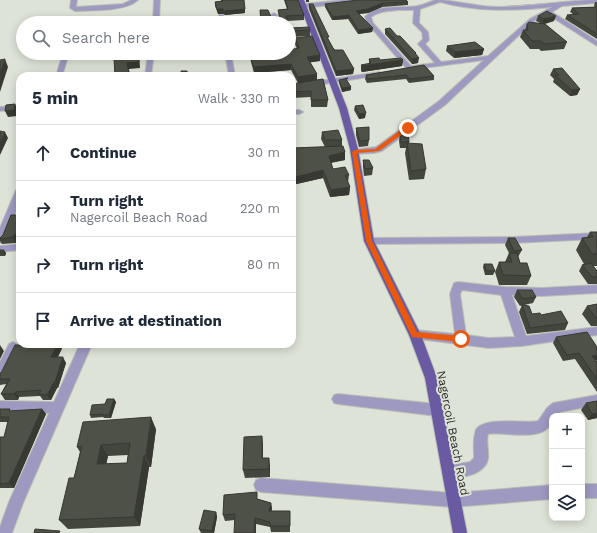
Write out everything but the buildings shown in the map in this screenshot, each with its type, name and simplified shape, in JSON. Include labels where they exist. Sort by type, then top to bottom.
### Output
[{"type":"main road","name":"Nagercoil Beach Road","points":[[302,3],[343,108],[369,241],[415,335],[431,378],[460,533]]},
{"type":"street","points":[[74,0],[73,8],[75,10],[124,6],[135,0]]},
{"type":"street","points":[[156,16],[157,0]]},
{"type":"street","points":[[302,3],[359,0]]},
{"type":"street","points":[[410,69],[370,23],[368,17],[370,14],[391,9],[417,8],[440,0],[466,7],[490,9],[597,1]]},
{"type":"street","points":[[352,150],[374,151],[379,149],[442,103],[532,20],[562,4]]},
{"type":"street","points":[[417,8],[416,22],[425,32],[426,40],[421,44],[440,64]]},
{"type":"street","points":[[548,12],[597,44]]},
{"type":"street","points":[[296,40],[315,39]]},
{"type":"street","points":[[402,70],[464,60],[490,58]]},
{"type":"street","points":[[60,72],[64,60]]},
{"type":"street","points":[[149,72],[150,60]]},
{"type":"street","points":[[229,60],[231,72]]},
{"type":"street","points":[[296,86],[387,72]]},
{"type":"street","points":[[0,109],[16,107]]},
{"type":"street","points":[[0,240],[16,200]]},
{"type":"street","points":[[9,218],[16,217]]},
{"type":"street","points":[[369,241],[513,240],[597,236]]},
{"type":"street","points":[[0,249],[16,247]]},
{"type":"street","points":[[461,339],[455,294],[458,286],[505,291],[542,292],[597,289]]},
{"type":"street","points":[[505,291],[522,341]]},
{"type":"street","points":[[415,335],[489,343],[522,341],[597,331]]},
{"type":"street","points":[[0,374],[14,346]]},
{"type":"street","points":[[5,533],[16,502],[84,348]]},
{"type":"street","points":[[338,399],[437,410]]},
{"type":"street","points":[[449,471],[473,468],[478,464],[480,460],[481,433],[485,429],[541,427],[546,423],[552,410],[557,407],[597,400]]},
{"type":"street","points":[[0,407],[58,408]]},
{"type":"street","points":[[261,485],[453,500],[549,492]]},
{"type":"street","points":[[585,491],[597,492]]},
{"type":"waterway","points":[[501,7],[544,4]]},
{"type":"route","points":[[408,128],[377,150],[355,152],[369,241],[415,335],[461,339]]}]
